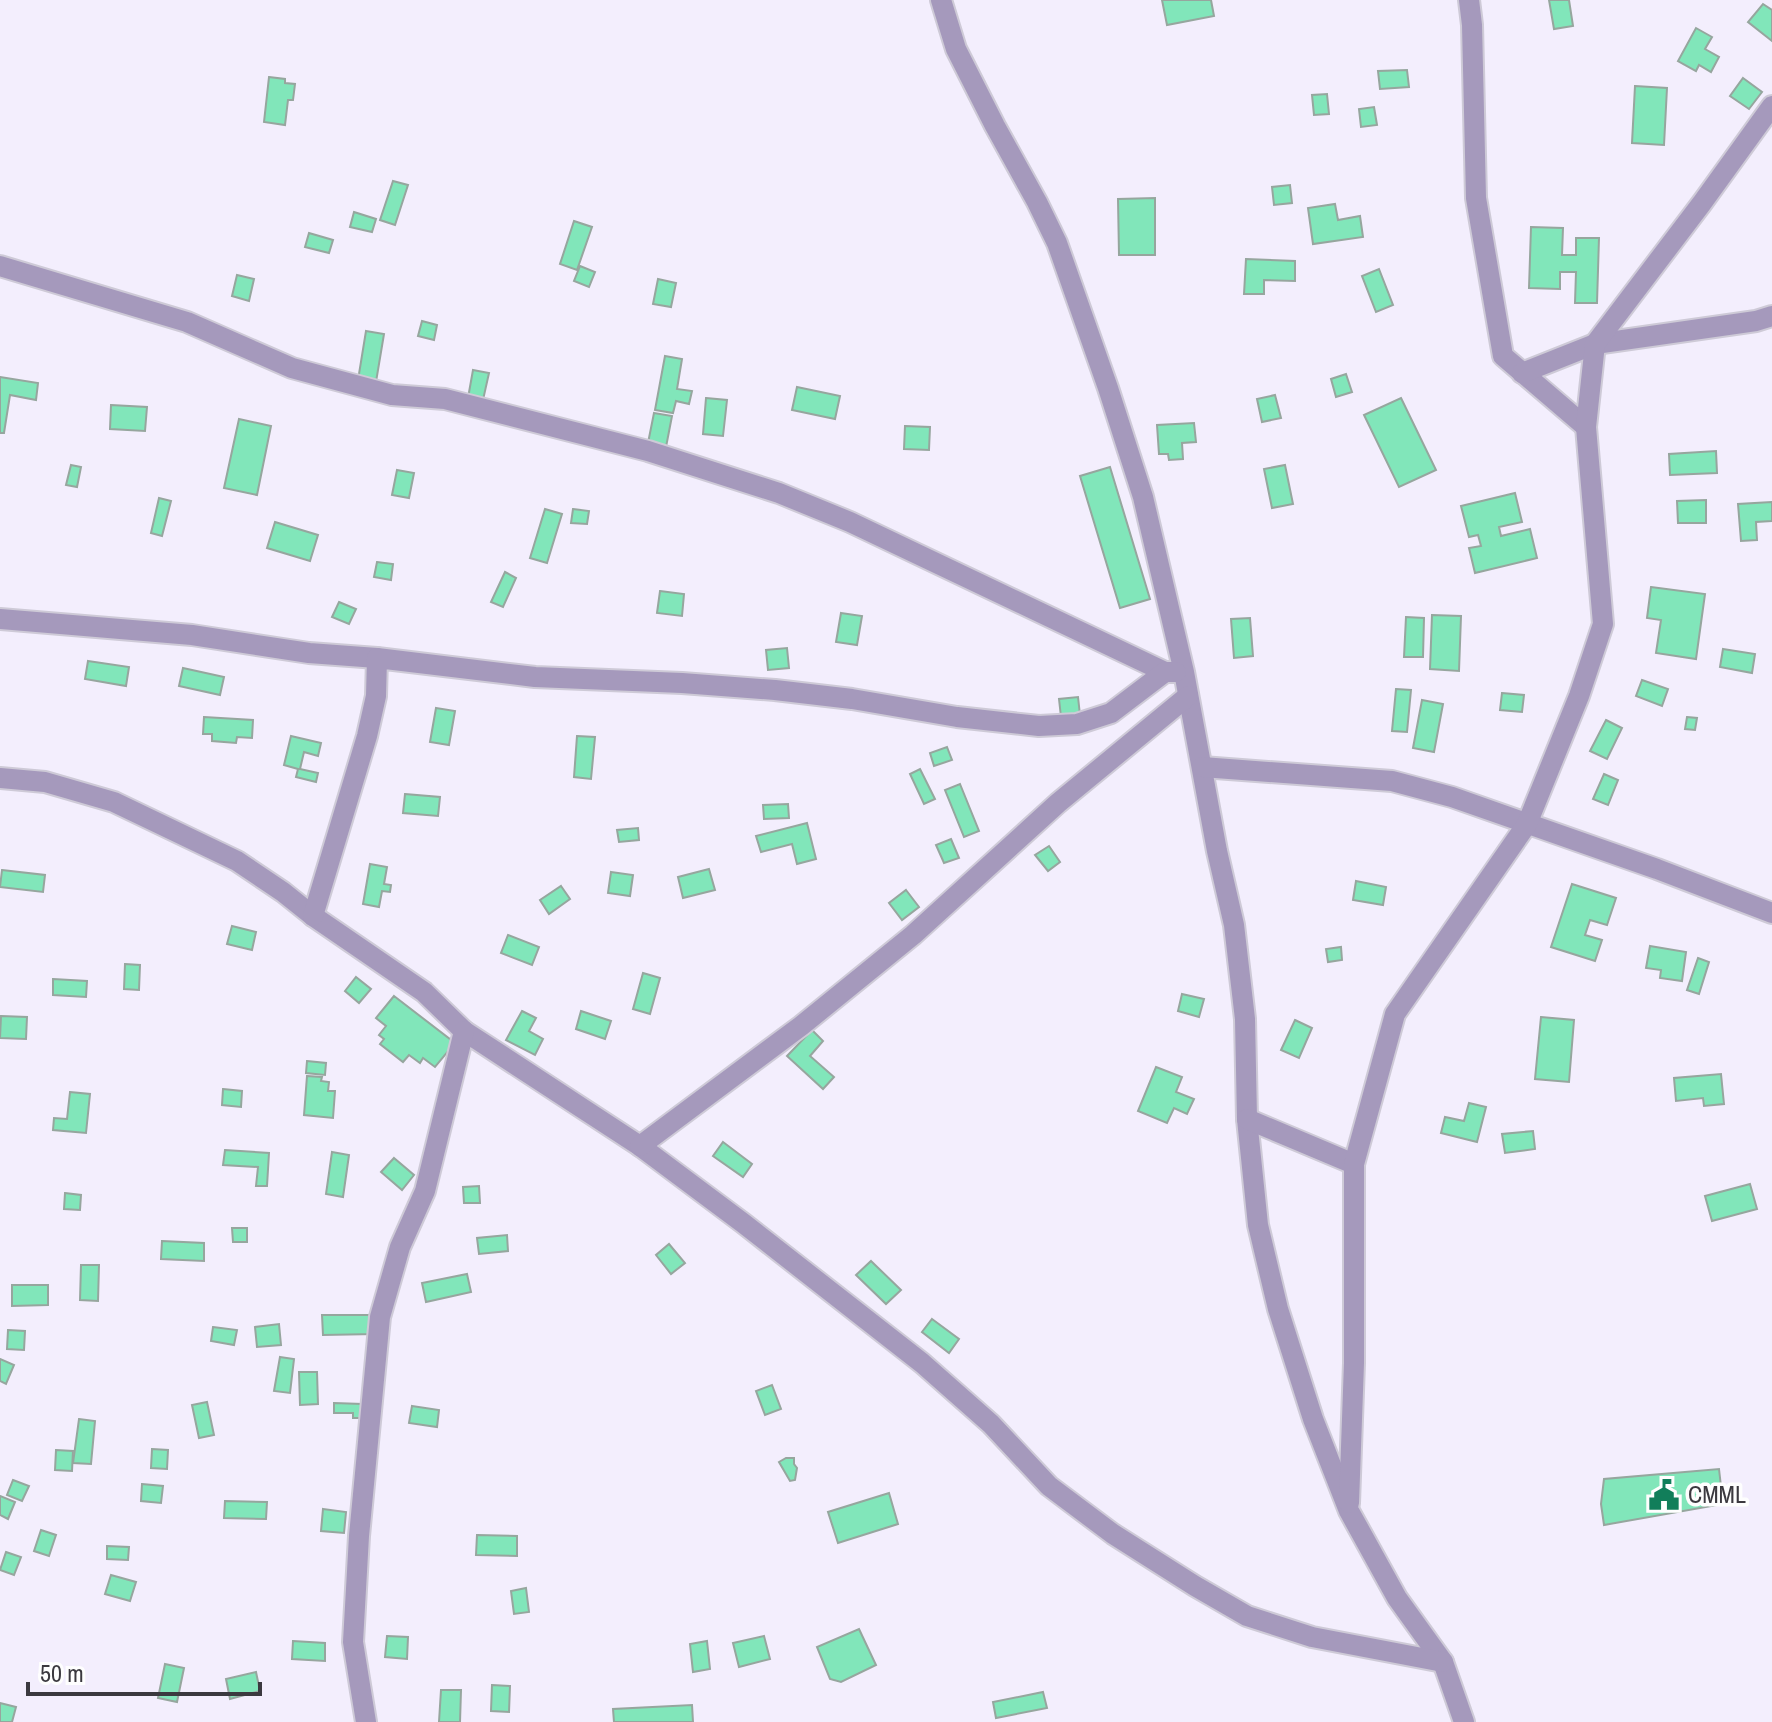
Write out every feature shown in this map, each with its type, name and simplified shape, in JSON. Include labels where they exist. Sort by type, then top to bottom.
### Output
[{"type":"street","points":[[941,0],[956,49],[1057,243],[1143,497],[1174,672],[1188,696],[1234,925],[1245,1019],[1247,1119],[1258,1225],[1278,1309],[1313,1419],[1349,1511],[1397,1598],[1443,1662],[1464,1722]]},
{"type":"street","points":[[1469,0],[1476,198],[1503,356],[1586,427]]},
{"type":"street","points":[[1349,1511],[1354,1363],[1354,1164],[1395,1014],[1527,824],[1579,696],[1603,624],[1586,427],[1595,344],[1772,106]]},
{"type":"street","points":[[0,266],[187,322],[292,368],[392,395],[445,399],[648,451],[779,493],[850,522],[1174,672]]},
{"type":"street","points":[[1522,373],[1595,344],[1756,321],[1772,316]]},
{"type":"street","points":[[0,619],[192,635],[309,653],[535,677],[775,690],[1039,726],[1077,724],[1111,713],[1174,672]]},
{"type":"street","points":[[313,916],[367,736],[376,696],[377,658]]},
{"type":"street","points":[[640,1146],[801,1026],[913,935],[1058,803],[1188,696]]},
{"type":"street","points":[[1202,767],[1392,781],[1452,797],[1772,913]]},
{"type":"street","points":[[0,778],[45,782],[114,802],[237,861],[283,892],[424,992],[464,1031],[640,1146],[743,1223],[922,1363],[991,1424],[1049,1486],[1113,1534],[1247,1616],[1312,1637],[1443,1662]]},
{"type":"street","points":[[366,1722],[353,1642],[359,1536],[380,1317],[400,1247],[425,1191],[464,1031]]},
{"type":"street","points":[[1247,1119],[1354,1164]]},
{"type":"building","points":[[1162,0],[1211,0],[1214,16],[1167,25]]},
{"type":"building","points":[[1549,0],[1569,0],[1573,26],[1554,29]]},
{"type":"building","points":[[1763,4],[1772,10],[1772,41],[1748,22]]},
{"type":"building","points":[[1696,28],[1712,37],[1705,49],[1719,57],[1711,72],[1699,65],[1696,71],[1678,61]]},
{"type":"building","points":[[1407,70],[1409,87],[1380,89],[1378,71]]},
{"type":"building","points":[[269,77],[295,84],[293,100],[288,100],[285,125],[264,122]]},
{"type":"building","points":[[1743,78],[1762,92],[1749,109],[1730,96]]},
{"type":"building","points":[[1635,86],[1667,88],[1664,145],[1632,143]]},
{"type":"building","points":[[1327,94],[1329,114],[1314,115],[1312,95]]},
{"type":"building","points":[[1374,107],[1377,125],[1361,127],[1359,109]]},
{"type":"building","points":[[393,181],[408,185],[395,225],[380,220]]},
{"type":"building","points":[[1290,185],[1292,203],[1274,205],[1272,187]]},
{"type":"building","points":[[1155,198],[1155,255],[1119,255],[1118,199]]},
{"type":"building","points":[[1335,204],[1338,220],[1360,216],[1363,237],[1313,244],[1308,208]]},
{"type":"building","points":[[354,212],[376,219],[372,232],[350,227]]},
{"type":"building","points":[[574,221],[592,227],[577,270],[560,264]]},
{"type":"building","points":[[1531,227],[1563,228],[1562,255],[1576,255],[1576,238],[1599,238],[1597,303],[1575,303],[1576,272],[1560,272],[1560,289],[1529,288]]},
{"type":"building","points":[[309,233],[333,240],[329,253],[305,247]]},
{"type":"building","points":[[1246,259],[1295,261],[1295,281],[1264,280],[1264,294],[1244,294]]},
{"type":"building","points":[[580,266],[595,272],[589,287],[574,281]]},
{"type":"building","points":[[1379,269],[1393,305],[1376,312],[1362,276]]},
{"type":"building","points":[[237,275],[254,279],[249,301],[232,296]]},
{"type":"building","points":[[658,279],[676,283],[671,307],[653,304]]},
{"type":"building","points":[[422,321],[437,325],[434,340],[418,336]]},
{"type":"building","points":[[366,331],[384,334],[376,382],[358,380]]},
{"type":"building","points":[[665,356],[682,359],[677,389],[692,391],[689,404],[676,401],[673,413],[655,410]]},
{"type":"building","points":[[473,370],[489,373],[483,400],[468,398]]},
{"type":"building","points":[[1346,374],[1352,392],[1336,397],[1331,379]]},
{"type":"building","points":[[0,377],[38,383],[36,400],[10,395],[4,433],[0,433]]},
{"type":"building","points":[[797,387],[840,396],[835,419],[792,410]]},
{"type":"building","points":[[1275,395],[1281,418],[1262,422],[1257,399]]},
{"type":"building","points":[[706,398],[727,400],[723,436],[703,434]]},
{"type":"building","points":[[1401,398],[1436,470],[1399,487],[1364,415]]},
{"type":"building","points":[[111,405],[147,407],[145,431],[110,429]]},
{"type":"building","points":[[654,413],[672,416],[666,447],[648,443]]},
{"type":"building","points":[[239,419],[271,426],[257,495],[224,488]]},
{"type":"building","points":[[1194,423],[1196,442],[1182,443],[1183,459],[1169,460],[1168,454],[1159,454],[1157,425]]},
{"type":"building","points":[[905,426],[930,427],[929,450],[904,449]]},
{"type":"building","points":[[1716,451],[1717,473],[1670,475],[1669,454]]},
{"type":"building","points":[[71,465],[81,467],[77,487],[66,485]]},
{"type":"building","points":[[1285,465],[1293,504],[1272,508],[1264,469]]},
{"type":"building","points":[[1110,467],[1150,599],[1120,608],[1080,476]]},
{"type":"building","points":[[397,470],[414,473],[409,498],[392,495]]},
{"type":"building","points":[[1515,493],[1522,522],[1499,527],[1501,536],[1530,529],[1537,558],[1475,573],[1469,548],[1481,546],[1478,535],[1469,537],[1461,506]]},
{"type":"building","points":[[159,498],[171,501],[162,536],[151,533]]},
{"type":"building","points":[[1706,500],[1706,523],[1678,523],[1677,501]]},
{"type":"building","points":[[1772,502],[1772,521],[1756,522],[1757,540],[1741,541],[1738,504]]},
{"type":"building","points":[[545,509],[562,514],[547,563],[530,558]]},
{"type":"building","points":[[573,509],[589,511],[587,524],[571,523]]},
{"type":"building","points":[[275,522],[318,535],[310,561],[267,548]]},
{"type":"building","points":[[377,562],[393,564],[391,580],[374,577]]},
{"type":"building","points":[[505,572],[516,578],[503,607],[491,602]]},
{"type":"building","points":[[1651,587],[1705,594],[1696,659],[1656,653],[1661,620],[1647,618]]},
{"type":"building","points":[[660,591],[684,594],[682,616],[657,613]]},
{"type":"building","points":[[339,602],[356,609],[349,624],[332,617]]},
{"type":"building","points":[[841,613],[862,616],[857,645],[836,642]]},
{"type":"building","points":[[1432,615],[1461,616],[1459,671],[1430,669]]},
{"type":"building","points":[[1406,617],[1424,618],[1423,657],[1404,657]]},
{"type":"building","points":[[1250,618],[1253,656],[1234,658],[1231,619]]},
{"type":"building","points":[[787,648],[789,668],[768,670],[766,650]]},
{"type":"building","points":[[1723,649],[1755,654],[1752,673],[1720,667]]},
{"type":"building","points":[[88,661],[129,667],[126,686],[85,679]]},
{"type":"building","points":[[183,668],[224,677],[220,695],[179,686]]},
{"type":"building","points":[[1642,680],[1668,689],[1662,706],[1636,696]]},
{"type":"building","points":[[1396,689],[1411,690],[1407,732],[1392,731]]},
{"type":"building","points":[[1502,693],[1524,695],[1522,712],[1500,710]]},
{"type":"building","points":[[1078,697],[1080,715],[1061,717],[1059,699]]},
{"type":"building","points":[[1422,700],[1443,704],[1434,752],[1413,748]]},
{"type":"building","points":[[436,708],[455,711],[449,745],[430,742]]},
{"type":"building","points":[[204,717],[253,720],[252,738],[237,737],[236,743],[212,741],[212,734],[203,734]]},
{"type":"building","points":[[1687,717],[1697,718],[1695,730],[1685,729]]},
{"type":"building","points":[[1606,720],[1622,728],[1607,759],[1590,751]]},
{"type":"building","points":[[291,736],[321,743],[318,756],[304,752],[300,769],[318,773],[316,782],[296,777],[298,769],[284,765]]},
{"type":"building","points":[[577,736],[595,737],[591,779],[574,777]]},
{"type":"building","points":[[947,747],[952,760],[934,766],[930,753]]},
{"type":"building","points":[[920,769],[935,799],[924,804],[910,774]]},
{"type":"building","points":[[1604,774],[1618,780],[1608,805],[1593,799]]},
{"type":"building","points":[[960,784],[979,831],[964,837],[945,790]]},
{"type":"building","points":[[405,794],[440,797],[438,816],[403,813]]},
{"type":"building","points":[[788,804],[789,818],[764,819],[763,805]]},
{"type":"building","points":[[807,823],[816,859],[797,864],[792,844],[761,852],[756,836]]},
{"type":"building","points":[[638,828],[639,840],[619,842],[617,830]]},
{"type":"building","points":[[951,839],[959,858],[944,863],[936,845]]},
{"type":"building","points":[[1049,846],[1060,862],[1048,871],[1035,855]]},
{"type":"building","points":[[370,864],[387,867],[384,884],[391,885],[390,892],[382,891],[379,907],[363,904]]},
{"type":"building","points":[[709,869],[715,890],[683,898],[678,877]]},
{"type":"building","points":[[2,870],[45,875],[43,892],[0,887]]},
{"type":"building","points":[[611,872],[633,875],[630,896],[608,893]]},
{"type":"building","points":[[1356,881],[1386,887],[1383,905],[1353,900]]},
{"type":"building","points":[[1572,884],[1616,898],[1607,925],[1590,920],[1585,935],[1602,940],[1595,961],[1551,947]]},
{"type":"building","points":[[561,886],[570,899],[549,914],[540,900]]},
{"type":"building","points":[[906,890],[919,907],[902,920],[889,903]]},
{"type":"building","points":[[232,926],[256,932],[252,950],[227,944]]},
{"type":"building","points":[[508,935],[539,947],[532,965],[501,953]]},
{"type":"building","points":[[1650,946],[1686,952],[1682,981],[1660,978],[1661,970],[1646,968]]},
{"type":"building","points":[[1341,947],[1342,960],[1328,962],[1326,949]]},
{"type":"building","points":[[1698,958],[1709,962],[1699,994],[1687,990]]},
{"type":"building","points":[[125,964],[140,965],[139,990],[124,989]]},
{"type":"building","points":[[643,973],[660,978],[650,1014],[633,1009]]},
{"type":"building","points":[[356,977],[371,989],[359,1003],[345,991]]},
{"type":"building","points":[[53,979],[87,981],[86,997],[53,995]]},
{"type":"building","points":[[1182,994],[1204,999],[1199,1017],[1178,1011]]},
{"type":"building","points":[[394,996],[455,1043],[435,1067],[423,1058],[420,1063],[409,1055],[403,1062],[380,1044],[384,1039],[379,1035],[386,1026],[376,1018]]},
{"type":"building","points":[[522,1011],[536,1018],[529,1031],[543,1039],[535,1055],[506,1040]]},
{"type":"building","points":[[581,1011],[611,1021],[605,1039],[576,1029]]},
{"type":"building","points":[[1,1016],[27,1017],[26,1039],[0,1038]]},
{"type":"building","points":[[1541,1017],[1574,1020],[1569,1082],[1535,1079]]},
{"type":"building","points":[[1295,1020],[1312,1028],[1299,1058],[1281,1050]]},
{"type":"building","points":[[812,1030],[823,1041],[810,1056],[834,1077],[823,1089],[787,1056]]},
{"type":"building","points":[[307,1061],[326,1063],[325,1075],[306,1073]]},
{"type":"building","points":[[1156,1067],[1182,1077],[1176,1092],[1194,1099],[1187,1114],[1174,1108],[1167,1123],[1138,1111]]},
{"type":"building","points":[[1721,1074],[1724,1104],[1704,1106],[1703,1098],[1676,1101],[1674,1078]]},
{"type":"building","points":[[307,1076],[322,1077],[321,1081],[329,1082],[328,1091],[335,1091],[333,1118],[304,1115]]},
{"type":"building","points":[[223,1089],[242,1091],[241,1107],[222,1105]]},
{"type":"building","points":[[70,1092],[90,1094],[86,1133],[53,1130],[54,1118],[67,1119]]},
{"type":"building","points":[[1469,1103],[1486,1107],[1477,1142],[1441,1133],[1445,1117],[1464,1121]]},
{"type":"building","points":[[1533,1131],[1535,1149],[1505,1153],[1502,1134]]},
{"type":"building","points":[[723,1142],[752,1164],[743,1177],[713,1156]]},
{"type":"building","points":[[225,1150],[269,1153],[267,1186],[256,1186],[258,1167],[223,1165]]},
{"type":"building","points":[[332,1152],[349,1155],[343,1197],[326,1194]]},
{"type":"building","points":[[394,1158],[414,1175],[402,1190],[381,1172]]},
{"type":"building","points":[[1750,1184],[1757,1209],[1712,1221],[1705,1196]]},
{"type":"building","points":[[479,1186],[480,1203],[464,1203],[463,1187]]},
{"type":"building","points":[[65,1193],[81,1195],[80,1210],[64,1209]]},
{"type":"building","points":[[232,1228],[247,1228],[247,1242],[233,1242]]},
{"type":"building","points":[[507,1235],[508,1251],[479,1254],[477,1238]]},
{"type":"building","points":[[162,1241],[204,1243],[204,1261],[161,1259]]},
{"type":"building","points":[[669,1244],[685,1263],[671,1274],[656,1255]]},
{"type":"building","points":[[871,1261],[901,1290],[886,1304],[856,1275]]},
{"type":"building","points":[[81,1265],[99,1265],[98,1301],[80,1300]]},
{"type":"building","points":[[467,1274],[471,1292],[426,1302],[422,1283]]},
{"type":"building","points":[[12,1285],[48,1285],[48,1305],[12,1306]]},
{"type":"building","points":[[322,1315],[374,1315],[375,1334],[323,1335]]},
{"type":"building","points":[[932,1319],[959,1339],[949,1353],[922,1332]]},
{"type":"building","points":[[279,1324],[281,1345],[257,1347],[255,1327]]},
{"type":"building","points":[[213,1327],[237,1330],[234,1345],[211,1341]]},
{"type":"building","points":[[8,1330],[25,1331],[24,1350],[7,1349]]},
{"type":"building","points":[[280,1357],[294,1359],[290,1393],[274,1391]]},
{"type":"building","points":[[0,1359],[14,1365],[6,1384],[0,1381]]},
{"type":"building","points":[[299,1372],[317,1372],[318,1404],[300,1405]]},
{"type":"building","points":[[772,1385],[781,1409],[765,1415],[756,1391]]},
{"type":"building","points":[[207,1402],[214,1435],[199,1438],[192,1405]]},
{"type":"building","points":[[334,1403],[362,1404],[362,1418],[353,1418],[353,1413],[334,1413]]},
{"type":"building","points":[[412,1406],[439,1410],[437,1427],[409,1423]]},
{"type":"building","points":[[79,1419],[95,1421],[91,1464],[73,1463]]},
{"type":"building","points":[[152,1449],[168,1450],[167,1469],[151,1468]]},
{"type":"building","points":[[56,1450],[73,1451],[72,1471],[55,1470]]},
{"type":"building","points":[[794,1458],[797,1468],[795,1480],[790,1481],[779,1462]]},
{"type":"building","points":[[1719,1469],[1723,1504],[1604,1525],[1601,1504],[1604,1479]]},
{"type":"building","points":[[13,1480],[29,1486],[22,1501],[7,1495]]},
{"type":"building","points":[[142,1484],[163,1486],[161,1503],[141,1501]]},
{"type":"building","points":[[889,1493],[898,1524],[838,1543],[828,1512]]},
{"type":"building","points":[[0,1496],[15,1502],[8,1519],[0,1515]]},
{"type":"building","points":[[225,1501],[267,1502],[266,1519],[224,1518]]},
{"type":"building","points":[[323,1509],[346,1512],[344,1533],[321,1531]]},
{"type":"building","points":[[41,1530],[56,1535],[49,1556],[34,1551]]},
{"type":"building","points":[[477,1535],[517,1536],[517,1556],[476,1555]]},
{"type":"building","points":[[107,1546],[129,1547],[128,1560],[107,1559]]},
{"type":"building","points":[[6,1552],[21,1557],[14,1575],[0,1570]]},
{"type":"building","points":[[111,1575],[136,1582],[130,1601],[105,1594]]},
{"type":"building","points":[[526,1588],[529,1612],[514,1614],[511,1591]]},
{"type":"building","points":[[859,1629],[876,1665],[841,1682],[830,1679],[817,1647]]},
{"type":"building","points":[[387,1636],[408,1637],[407,1659],[385,1657]]},
{"type":"building","points":[[764,1636],[770,1659],[739,1667],[733,1643]]},
{"type":"building","points":[[293,1641],[325,1643],[325,1661],[292,1659]]},
{"type":"building","points":[[707,1641],[710,1669],[693,1672],[690,1644]]},
{"type":"building","points":[[165,1664],[184,1668],[177,1702],[158,1698]]},
{"type":"building","points":[[256,1672],[260,1691],[230,1699],[226,1679]]},
{"type":"building","points":[[492,1685],[510,1686],[509,1712],[491,1711]]},
{"type":"building","points":[[441,1690],[461,1690],[460,1722],[439,1722]]},
{"type":"building","points":[[1043,1692],[1047,1708],[996,1718],[993,1702]]},
{"type":"building","points":[[0,1703],[16,1707],[12,1722],[0,1722]]},
{"type":"building","points":[[692,1705],[693,1722],[614,1722],[613,1709]]},
{"type":"place","name":"CMML","points":[[1664,1495]]}]
